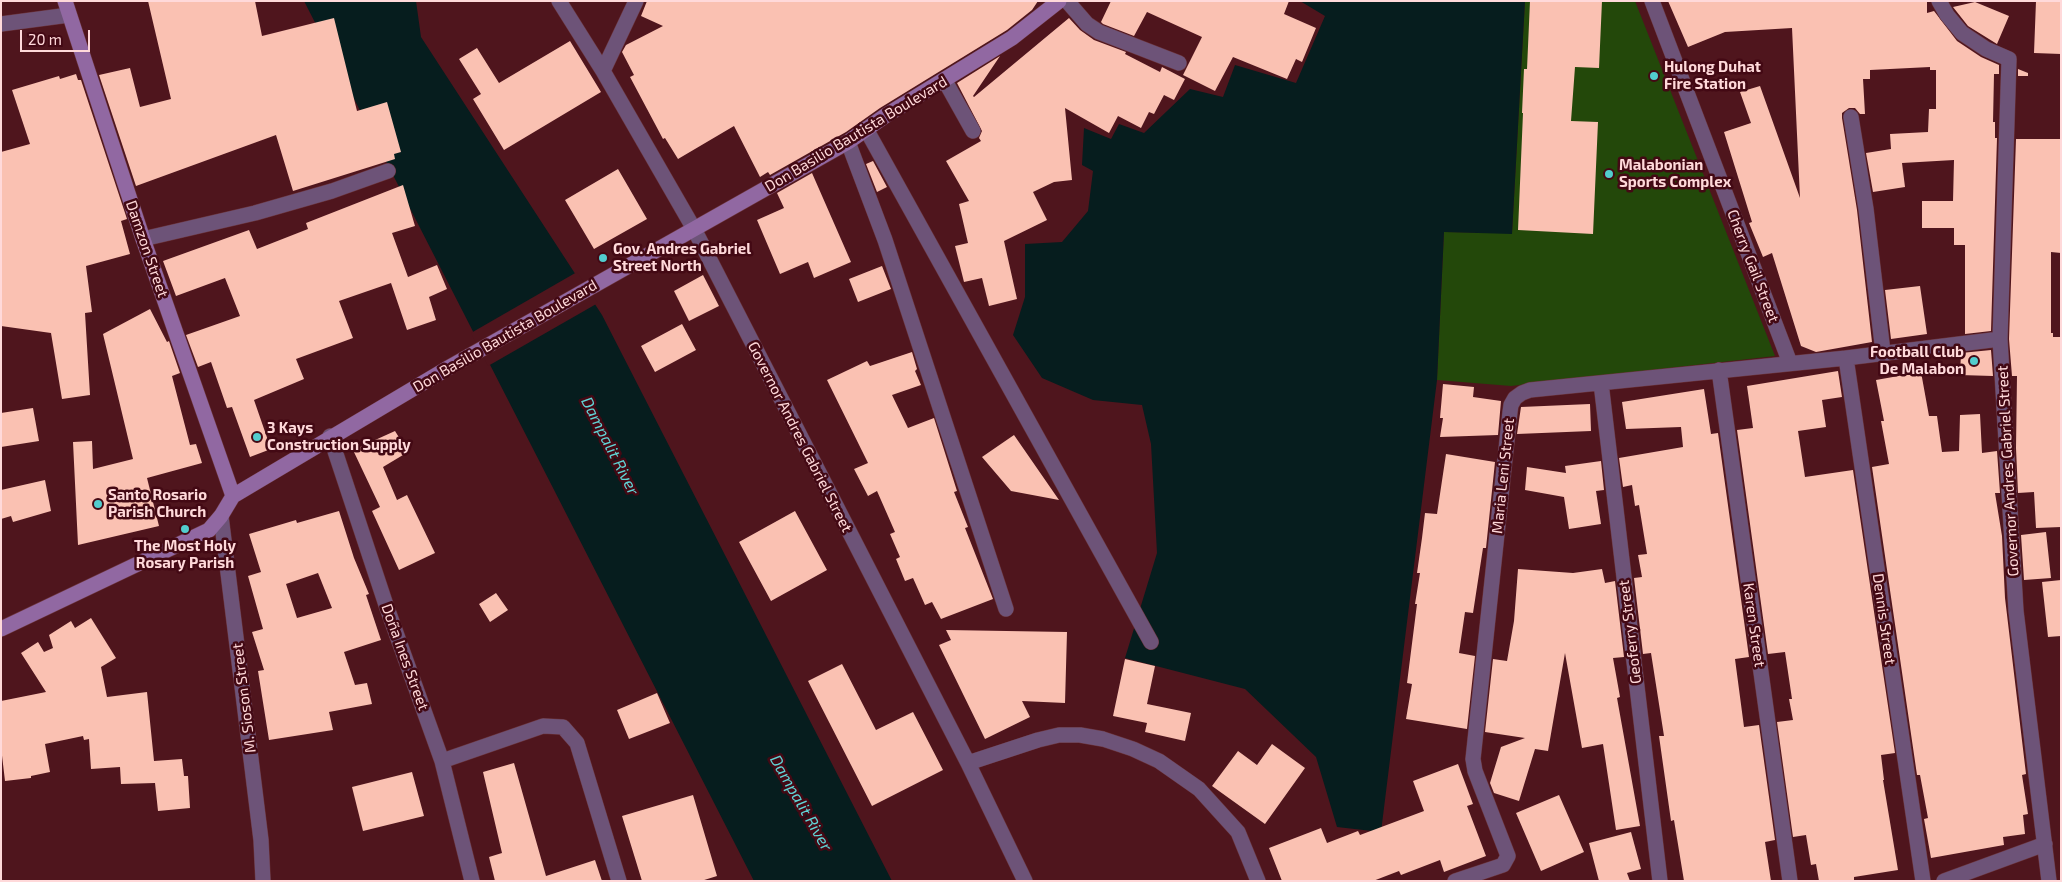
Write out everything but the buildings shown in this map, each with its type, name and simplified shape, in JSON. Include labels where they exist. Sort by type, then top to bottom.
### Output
[{"type":"main road","name":"Don Basilio Bautista Boulevard","points":[[1,629],[209,530],[222,516],[233,496],[330,436],[448,368],[848,142],[1012,38],[1059,1]]},
{"type":"main road","name":"Damzon Street","points":[[67,8],[143,239],[233,496]]},
{"type":"street","name":"Governor Andres Gabriel Street","points":[[559,1],[603,71],[694,230],[968,763],[1025,881]]},
{"type":"street","points":[[603,71],[636,1]]},
{"type":"street","points":[[1067,1],[1088,24],[1099,32],[1179,63]]},
{"type":"street","name":"Cherry Gail Street","points":[[1652,1],[1790,363]]},
{"type":"street","name":"Governor Andres Gabriel Street","points":[[1939,1],[1947,16],[1962,33],[1986,49],[2009,59],[2000,339],[2016,611],[2049,881]]},
{"type":"street","points":[[1,24],[67,8]]},
{"type":"street","points":[[945,81],[972,131]]},
{"type":"street","points":[[1851,117],[1866,209],[1883,352]]},
{"type":"street","points":[[866,129],[1152,642]]},
{"type":"street","points":[[848,142],[885,240],[1006,609]]},
{"type":"street","points":[[143,239],[255,213],[332,191],[388,171]]},
{"type":"street","name":"Maria Leni Street","points":[[1454,881],[1503,865],[1508,856],[1475,771],[1473,758],[1511,405],[1522,393],[1530,390],[1846,358],[2000,339]]},
{"type":"street","name":"Dennis Street","points":[[1846,358],[1923,881]]},
{"type":"street","name":"Karen Street","points":[[1719,370],[1790,881]]},
{"type":"street","name":"Geoferry Street","points":[[1601,383],[1660,881]]},
{"type":"street","name":"Doña Ines Street","points":[[330,436],[386,605],[442,761],[472,881]]},
{"type":"street","name":"M. Sioson Street","points":[[222,516],[261,840],[263,881]]},
{"type":"street","points":[[442,761],[543,726],[563,727],[577,743],[619,881]]},
{"type":"street","points":[[968,763],[1059,735],[1080,735],[1103,739],[1133,749],[1159,761],[1199,789],[1238,832],[1258,881]]},
{"type":"street","points":[[1944,881],[2045,844]]},
{"type":"green space","name":"Malabonian Sports Complex","points":[[1525,1],[1635,1],[1775,356],[1511,386],[1437,380],[1444,232],[1512,233]]},
{"type":"water","name":"Dampalit River","points":[[304,1],[416,1],[421,37],[602,315],[892,881],[754,881]]},
{"type":"water","points":[[1300,1],[1525,1],[1512,234],[1444,232],[1437,380],[1381,832],[1337,827],[1316,757],[1245,689],[1125,658],[1157,553],[1151,444],[1142,405],[1093,400],[1042,378],[1013,335],[1025,297],[1025,244],[1062,242],[1088,211],[1093,171],[1082,165],[1084,128],[1111,139],[1119,124],[1144,133],[1190,89],[1223,97],[1235,65],[1296,83],[1325,16]]},
{"type":"pier","points":[[577,272],[598,303],[488,366],[471,333]]},
{"type":"place","name":"Hulong Duhat Fire Station","points":[[1654,76]]},
{"type":"place","name":"Malabonian Sports Complex","points":[[1609,174]]},
{"type":"place","name":"Gov. Andres Gabriel Street North","points":[[603,258]]},
{"type":"place","name":"Football Club De Malabon","points":[[1974,361]]},
{"type":"place","name":"3 Kays Construction Supply","points":[[257,437]]},
{"type":"place","name":"Santo Rosario Parish Church","points":[[98,504]]},
{"type":"place","name":"The Most Holy Rosary Parish","points":[[185,529]]}]
